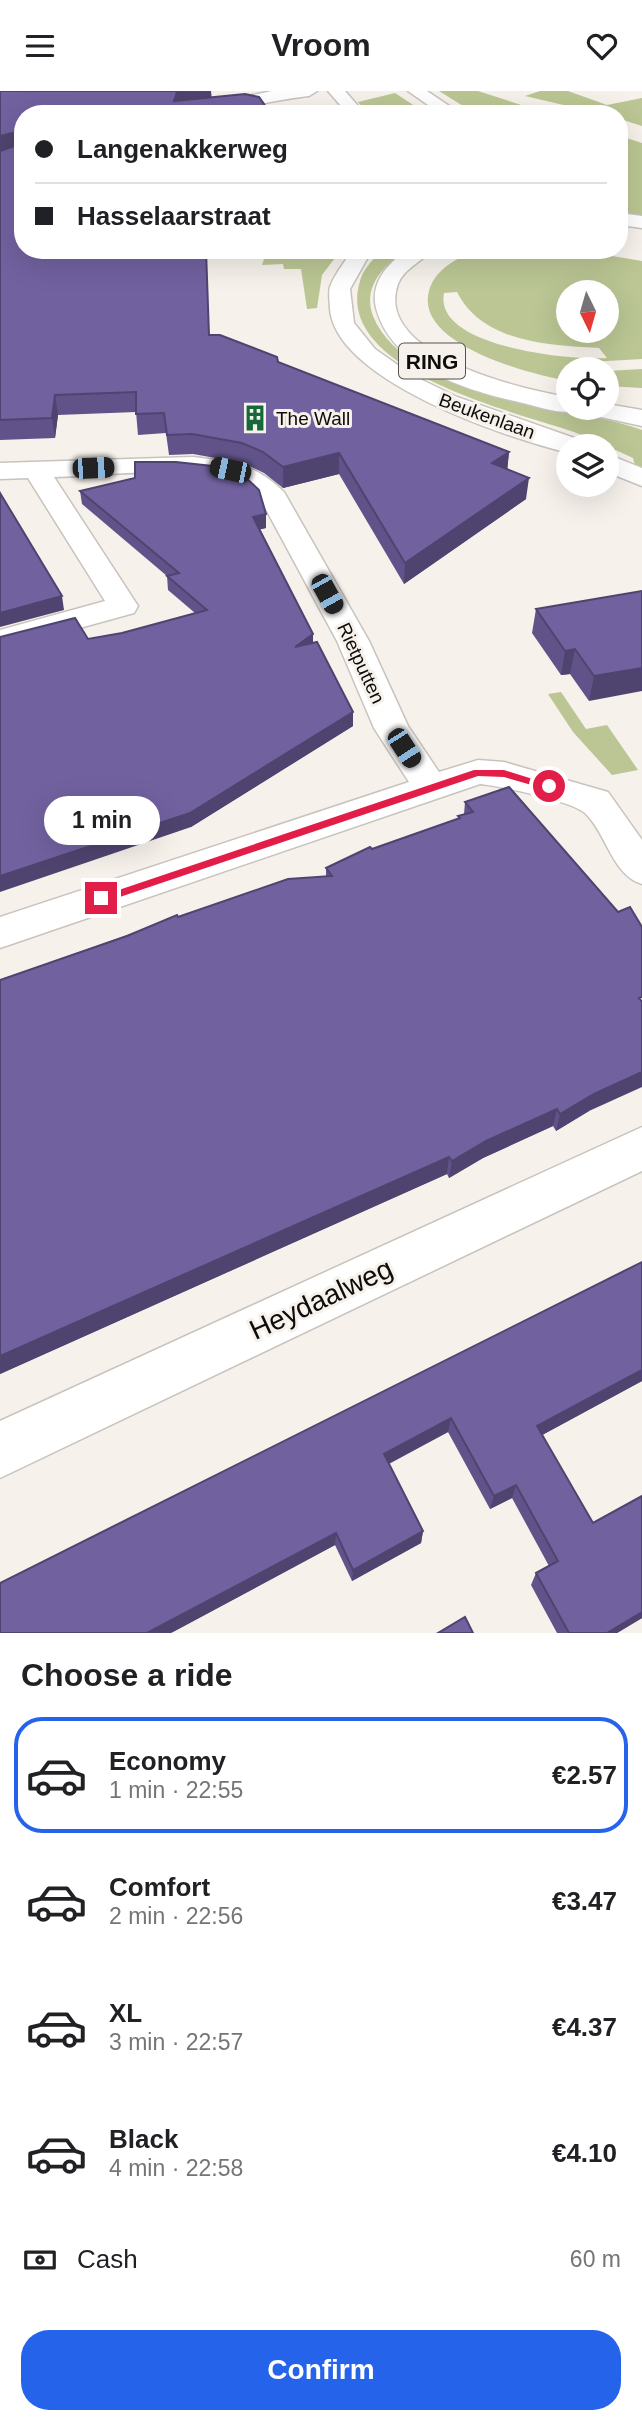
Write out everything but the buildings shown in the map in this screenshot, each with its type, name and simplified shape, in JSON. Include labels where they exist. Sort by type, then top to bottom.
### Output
[{"type":"street","points":[[218,105],[254,95],[309,91]]},
{"type":"street","points":[[336,91],[349,105]]},
{"type":"street","points":[[416,91],[439,105]]},
{"type":"street","name":"Beukenlaan","points":[[355,259],[341,279],[337,304],[341,319],[363,350],[421,391],[481,416],[556,441]]},
{"type":"street","name":"Beukenlaan","points":[[414,259],[399,266],[385,289],[388,317],[410,346],[447,370],[473,381],[512,394],[556,402]]},
{"type":"street","name":"RING","points":[[426,259],[407,290],[406,302],[410,315],[430,340],[443,350],[477,367],[519,381],[556,388]]},
{"type":"street","points":[[619,396],[642,397]]},
{"type":"street","points":[[619,413],[642,418]]},
{"type":"street","name":"Rietputten","points":[[0,471],[214,466],[242,473],[264,486],[274,498],[353,641],[391,727],[430,786]]},
{"type":"street","points":[[619,467],[642,478]]},
{"type":"street","points":[[0,641],[123,606],[36,470]]},
{"type":"street","points":[[0,933],[430,786],[489,772],[586,798],[602,808],[642,870]]},
{"type":"street","name":"Heydaalweg","points":[[0,1450],[642,1148]]},
{"type":"green space","points":[[439,91],[478,91],[521,105],[462,105]]},
{"type":"green space","points":[[540,91],[568,91],[607,105],[564,105],[525,96]]},
{"type":"green space","points":[[395,93],[413,105],[361,105],[358,102]]},
{"type":"green space","points":[[642,98],[642,126],[628,122],[628,105],[607,105]]},
{"type":"green space","points":[[628,139],[642,143],[642,217],[628,214]]},
{"type":"green space","points":[[264,259],[334,259],[322,275],[317,308],[307,309],[301,269],[284,269],[283,264],[262,265]]},
{"type":"green space","points":[[374,259],[395,259],[377,278],[370,296],[370,305],[373,316],[391,343],[419,365],[454,381],[494,394],[556,409],[556,420],[607,420],[642,430],[642,472],[636,469],[633,458],[619,452],[619,434],[579,434],[513,413],[435,383],[400,363],[374,340],[359,313],[361,277]]},
{"type":"green space","points":[[459,259],[628,259],[642,261],[642,359],[619,360],[619,357],[606,357],[599,348],[559,345],[519,338],[483,322],[457,292],[444,293],[446,311],[460,326],[482,338],[508,347],[565,357],[556,357],[556,378],[530,372],[480,354],[457,342],[439,327],[429,310],[429,291],[442,270]]},
{"type":"green space","points":[[642,369],[642,388],[619,387],[619,370]]},
{"type":"green space","points":[[561,692],[586,729],[607,725],[638,770],[612,775],[573,732],[548,694]]},
{"type":"place","name":"The Wall","points":[[255,418]]},
{"type":"route","points":[[101,898],[478,772],[504,774],[549,786]]}]
